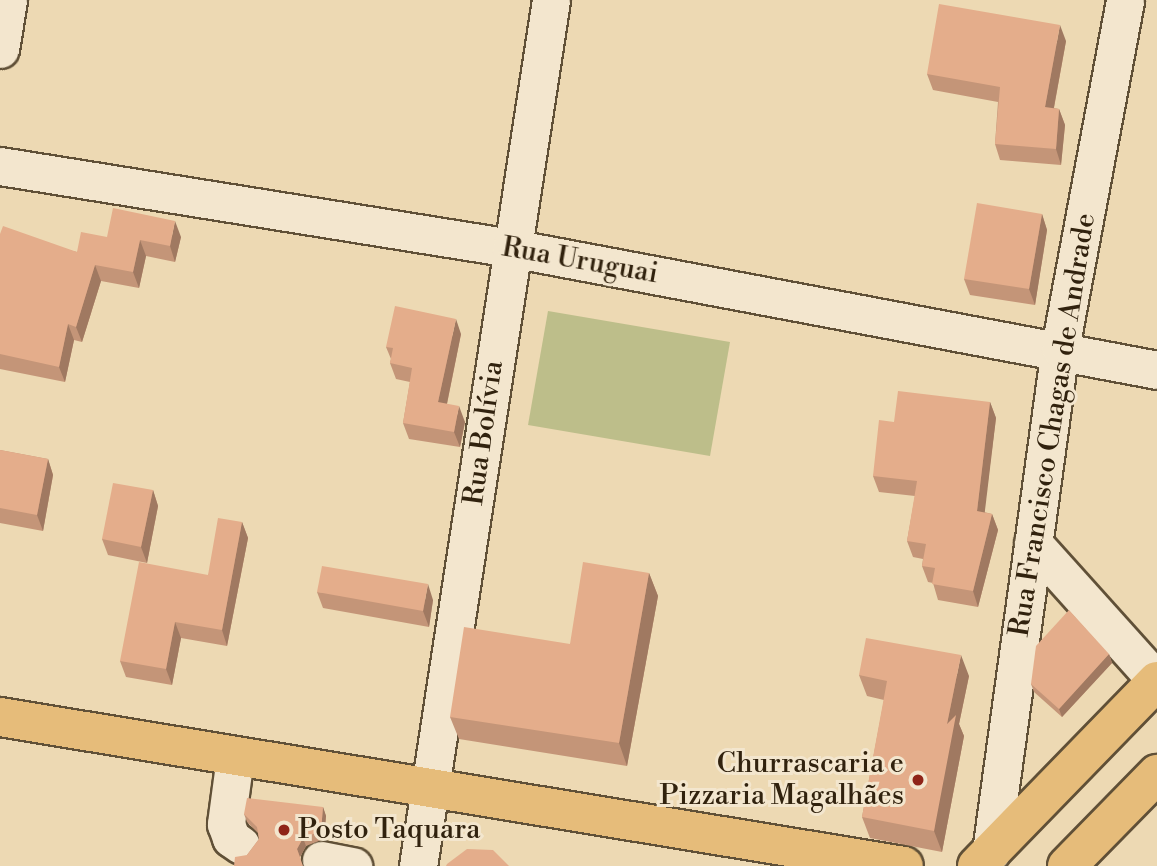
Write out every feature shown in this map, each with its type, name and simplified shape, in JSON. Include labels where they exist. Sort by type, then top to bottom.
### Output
[{"type":"main road","points":[[984,859],[1157,681]]},
{"type":"main road","points":[[0,717],[819,858],[904,866]]},
{"type":"main road","points":[[1068,866],[1157,774]]},
{"type":"street","points":[[0,48],[8,0]]},
{"type":"street","name":"Rua Bolívia","points":[[418,866],[551,0]]},
{"type":"street","name":"Rua Francisco Chagas de Andrade","points":[[984,859],[1060,348],[1125,0]]},
{"type":"street","name":"Rua Uruguai","points":[[0,166],[511,248],[1060,348],[1157,370]]},
{"type":"street","points":[[1033,543],[1157,681]]},
{"type":"street","points":[[235,757],[226,824],[231,838],[241,845]]},
{"type":"green space","points":[[548,311],[730,342],[710,456],[528,425]]},
{"type":"building","points":[[939,4],[1060,25],[1045,107],[1059,109],[1056,149],[995,144],[1000,87],[927,74]]},
{"type":"building","points":[[977,203],[1042,214],[1029,289],[964,279]]},
{"type":"building","points":[[113,208],[175,221],[170,246],[140,240],[133,272],[95,265],[76,327],[68,324],[59,367],[0,354],[0,234],[3,226],[77,252],[81,232],[107,237]]},
{"type":"building","points":[[395,306],[456,319],[438,402],[459,406],[454,432],[403,423],[412,368],[390,363],[393,348],[386,347]]},
{"type":"building","points":[[898,391],[990,402],[977,511],[992,514],[973,591],[932,584],[935,568],[922,566],[926,544],[907,541],[917,481],[873,476],[879,420],[894,422]]},
{"type":"building","points":[[0,450],[48,459],[37,515],[0,508]]},
{"type":"building","points":[[113,483],[153,490],[141,547],[102,539]]},
{"type":"building","points":[[218,518],[242,522],[222,630],[175,622],[166,669],[120,661],[139,562],[208,575]]},
{"type":"building","points":[[583,562],[649,573],[619,743],[450,717],[464,627],[570,644]]},
{"type":"building","points":[[322,566],[428,584],[423,611],[317,592]]},
{"type":"building","points":[[1069,610],[1109,654],[1059,709],[1031,684],[1036,646]]},
{"type":"building","points":[[866,638],[961,655],[947,724],[956,715],[934,831],[862,817],[887,681],[859,675]]},
{"type":"building","name":"Posto Taquara","points":[[247,798],[323,807],[321,831],[303,838],[297,849],[303,866],[234,866],[235,857],[247,855],[259,839],[257,827],[244,814]]},
{"type":"building","points":[[467,849],[493,850],[509,866],[446,866]]},
{"type":"place","name":"Churrascaria e Pizzaria Magalhães","points":[[918,780]]},
{"type":"place","name":"Posto Taquara","points":[[284,830]]}]
